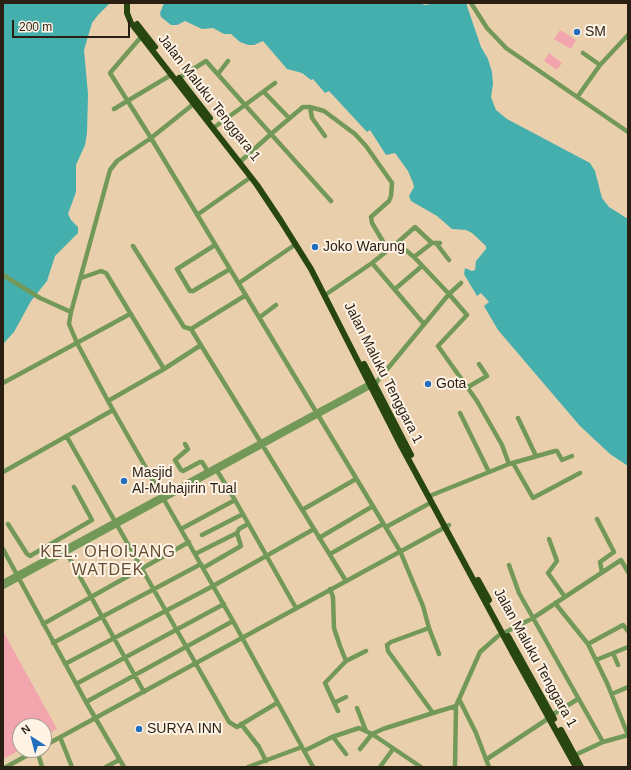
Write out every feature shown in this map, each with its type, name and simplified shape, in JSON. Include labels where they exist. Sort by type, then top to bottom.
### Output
[{"type":"highway","points":[[126,13],[127,3]]},
{"type":"highway","name":"Jalan Maluku Tenggara 1","points":[[126,13],[141,37],[171,75],[216,126],[288,224],[327,294],[504,633],[581,767]]},
{"type":"highway","name":"Jalan Maluku Tenggara 1","points":[[126,13],[179,78],[251,177],[296,244],[327,294]]},
{"type":"highway","name":"Jalan Maluku Tenggara 1","points":[[373,383],[432,502],[447,526]]},
{"type":"highway","name":"Jalan Maluku Tenggara 1","points":[[551,716],[576,767]]},
{"type":"street","points":[[471,3],[487,28],[503,45],[628,132]]},
{"type":"street","points":[[578,96],[600,65],[628,34]]},
{"type":"street","points":[[141,37],[110,73],[260,317],[400,551],[423,606],[429,628],[439,654]]},
{"type":"street","points":[[584,53],[600,65]]},
{"type":"street","points":[[179,78],[205,61],[331,201]]},
{"type":"street","points":[[218,74],[228,61]]},
{"type":"street","points":[[114,108],[171,75]]},
{"type":"street","points":[[216,126],[276,83]]},
{"type":"street","points":[[264,92],[289,118]]},
{"type":"street","points":[[195,102],[151,138],[112,167],[71,312],[69,324],[77,343],[108,401],[224,604],[311,766]]},
{"type":"street","points":[[242,160],[303,107],[310,107],[331,115],[364,143],[392,183],[392,191],[389,201],[371,217],[372,223],[388,250]]},
{"type":"street","points":[[310,107],[312,118],[325,136]]},
{"type":"street","points":[[198,215],[251,177]]},
{"type":"street","points":[[327,294],[372,263],[415,227],[436,243],[449,260]]},
{"type":"street","points":[[397,243],[414,257],[468,315],[438,346],[468,388],[533,498],[580,473]]},
{"type":"street","points":[[414,257],[436,243]]},
{"type":"street","points":[[239,283],[296,244]]},
{"type":"street","points":[[215,245],[177,269],[190,291],[193,291],[230,269]]},
{"type":"street","points":[[133,246],[184,327],[191,329],[346,581]]},
{"type":"street","points":[[372,263],[424,324]]},
{"type":"street","points":[[395,290],[422,266]]},
{"type":"street","points":[[81,278],[101,271],[106,274],[164,369]]},
{"type":"street","points":[[3,275],[40,298],[71,312]]},
{"type":"street","points":[[3,587],[54,555],[117,526],[165,500],[215,469],[373,383],[449,294],[461,283]]},
{"type":"street","points":[[191,329],[246,295]]},
{"type":"street","points":[[260,317],[276,305]]},
{"type":"street","points":[[3,383],[130,314]]},
{"type":"street","points":[[108,401],[164,369],[201,345]]},
{"type":"street","points":[[468,388],[487,376],[487,373],[479,364]]},
{"type":"street","points":[[4,470],[67,437],[113,410]]},
{"type":"street","points":[[460,413],[489,472]]},
{"type":"street","points":[[518,418],[536,456]]},
{"type":"street","points":[[67,437],[141,570],[229,722],[236,727],[277,704]]},
{"type":"street","points":[[186,444],[188,449],[175,460],[181,470],[183,471],[202,462],[207,470]]},
{"type":"street","points":[[432,495],[511,463],[556,450],[562,460],[572,456]]},
{"type":"street","points":[[3,582],[18,577],[65,551],[114,521],[207,470],[215,469]]},
{"type":"street","points":[[215,469],[235,500],[296,608]]},
{"type":"street","points":[[302,510],[356,479]]},
{"type":"street","points":[[8,524],[28,556],[49,545],[92,520],[74,487]]},
{"type":"street","points":[[181,529],[235,500]]},
{"type":"street","points":[[330,554],[432,502]]},
{"type":"street","points":[[319,538],[373,506]]},
{"type":"street","points":[[202,535],[243,514]]},
{"type":"street","points":[[597,519],[614,552],[600,562],[602,572]]},
{"type":"street","points":[[195,554],[236,533],[239,529],[248,524]]},
{"type":"street","points":[[52,742],[447,526]]},
{"type":"street","points":[[64,664],[213,586],[314,529]]},
{"type":"street","points":[[53,643],[153,590],[241,546],[236,533]]},
{"type":"street","points":[[548,539],[556,561],[548,573],[565,597]]},
{"type":"street","points":[[43,624],[141,570],[188,542]]},
{"type":"street","points":[[49,545],[54,555]]},
{"type":"street","points":[[3,549],[64,664],[124,767]]},
{"type":"street","points":[[65,551],[101,618],[144,692]]},
{"type":"street","points":[[455,767],[456,706],[479,653],[504,633],[533,618],[621,560],[628,572]]},
{"type":"street","points":[[510,565],[519,593],[603,742]]},
{"type":"street","points":[[330,589],[334,603],[334,628],[346,661]]},
{"type":"street","points":[[555,603],[588,644],[612,694],[628,735],[603,742],[575,755]]},
{"type":"street","points":[[76,684],[224,604]]},
{"type":"street","points":[[86,702],[233,621]]},
{"type":"street","points":[[588,644],[623,625],[628,631]]},
{"type":"street","points":[[429,628],[391,642],[387,648],[433,713]]},
{"type":"street","points":[[596,660],[628,647]]},
{"type":"street","points":[[338,711],[324,684],[346,661],[366,651]]},
{"type":"street","points":[[613,653],[618,665]]},
{"type":"street","points":[[612,694],[628,687]]},
{"type":"street","points":[[334,702],[346,697]]},
{"type":"street","points":[[459,699],[487,759],[489,767]]},
{"type":"street","points":[[487,759],[578,699]]},
{"type":"street","points":[[360,749],[372,734],[393,725],[456,706]]},
{"type":"street","points":[[357,708],[366,731]]},
{"type":"street","points":[[241,724],[259,747],[266,761]]},
{"type":"street","points":[[248,767],[303,749],[356,729],[372,734],[412,764],[421,767]]},
{"type":"street","points":[[60,737],[72,767]]},
{"type":"street","points":[[333,737],[346,754]]},
{"type":"street","points":[[380,767],[393,749]]},
{"type":"street","points":[[6,767],[22,758]]},
{"type":"street","points":[[106,767],[119,760]]},
{"type":"shaded area","points":[[560,30],[576,40],[571,49],[554,39]]},
{"type":"shaded area","points":[[549,53],[562,63],[557,70],[544,61]]},
{"type":"shaded area","points":[[4,633],[51,718],[12,718],[12,754],[3,759]]},
{"type":"shaded area","points":[[52,720],[57,729],[52,732]]},
{"type":"water","points":[[3,3],[110,3],[92,23],[84,50],[88,94],[87,133],[85,145],[76,165],[76,192],[68,214],[71,220],[78,227],[78,233],[55,256],[47,281],[31,301],[14,332],[3,344]]},
{"type":"water","points":[[164,3],[418,3],[425,5],[435,3],[466,3],[481,47],[488,59],[492,72],[493,84],[491,97],[496,110],[507,119],[590,163],[595,171],[602,198],[609,207],[628,219],[628,466],[610,454],[580,426],[498,330],[484,306],[489,302],[481,293],[477,296],[464,274],[465,268],[472,271],[475,270],[476,261],[486,249],[486,246],[472,233],[466,230],[452,229],[437,216],[411,201],[409,196],[414,187],[413,183],[408,171],[395,153],[386,155],[370,130],[367,132],[329,91],[325,93],[313,79],[311,80],[302,73],[287,69],[263,41],[254,45],[248,45],[240,42],[231,34],[224,34],[213,28],[202,29],[185,21],[177,25],[171,25],[161,17],[160,13]]},
{"type":"place","name":"SM","points":[[577,32]]},
{"type":"place","name":"Joko Warung","points":[[315,247]]},
{"type":"place","name":"Gota","points":[[428,384]]},
{"type":"place","name":"Masjid Al-Muhajirin Tual","points":[[124,481]]},
{"type":"place","name":"SURYA INN","points":[[139,729]]},
{"type":"district","name":"KEL. OHOIJANG WATDEK","points":[[108,562]]}]
